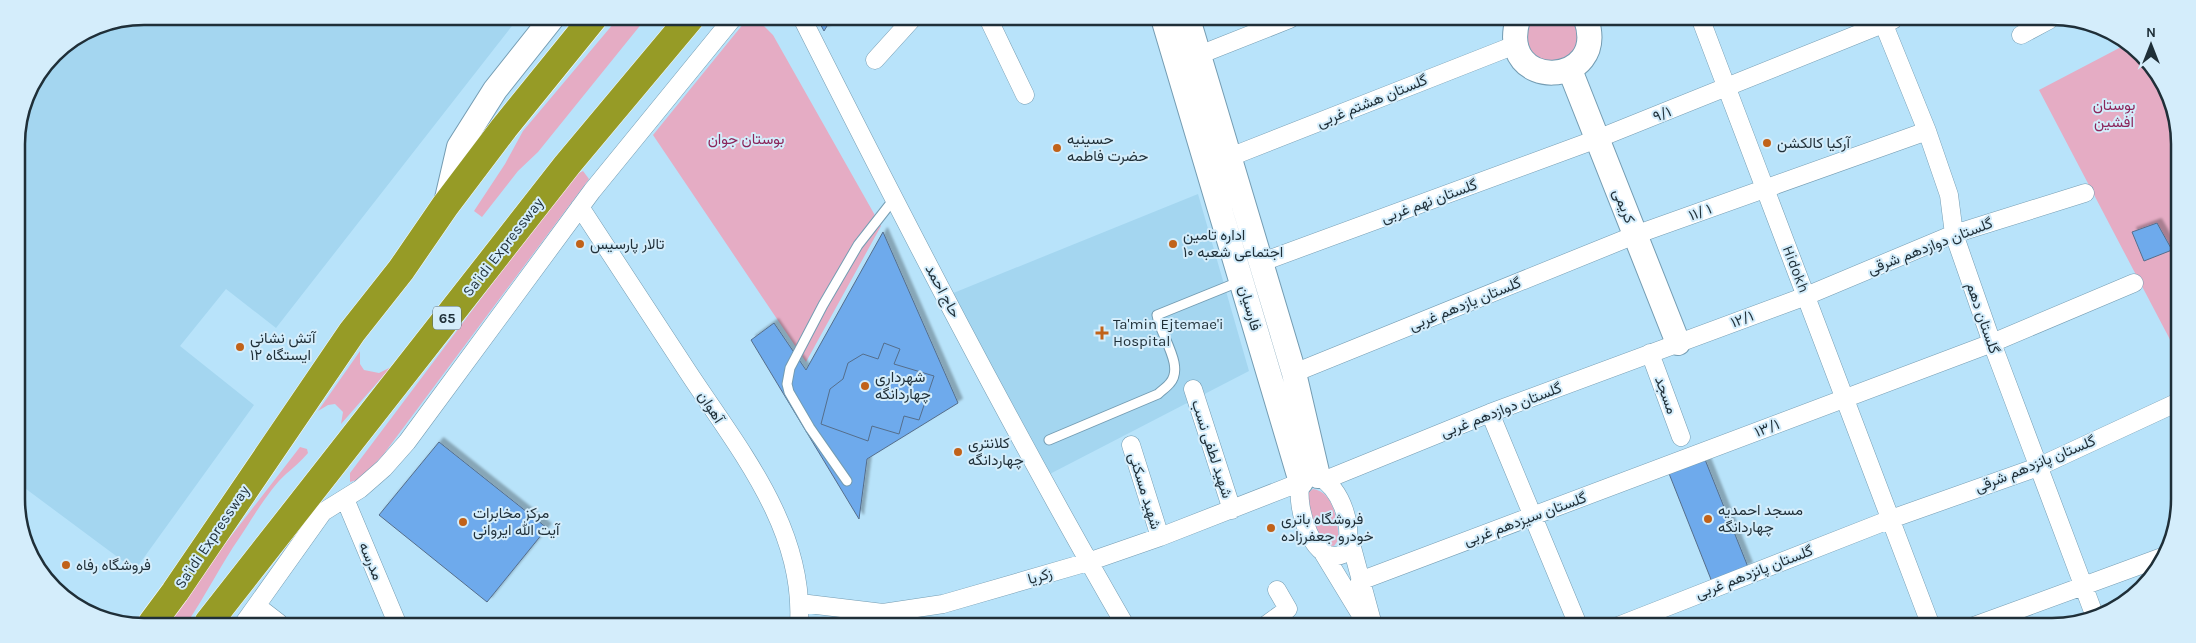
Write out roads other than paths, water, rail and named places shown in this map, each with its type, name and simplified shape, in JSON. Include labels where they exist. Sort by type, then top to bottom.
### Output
[{"type":"highway","name":"Sa'idi Expressway","points":[[156,618],[352,332],[401,270],[445,206],[504,128],[588,25]]},
{"type":"highway","name":"Sa'idi Expressway","points":[[212,618],[315,504],[567,165],[686,25]]},
{"type":"street","points":[[445,206],[458,147],[495,90],[547,25]]},
{"type":"street","points":[[248,618],[257,606],[315,504],[345,499],[360,489],[384,468],[407,442],[580,207],[727,25]]},
{"type":"street","name":"حاج احمد","points":[[806,25],[894,199],[1088,562],[1120,618]]},
{"type":"street","points":[[875,60],[907,25]]},
{"type":"street","points":[[991,25],[1025,95]]},
{"type":"street","name":"فارسیان","points":[[1165,25],[1242,281],[1311,485]]},
{"type":"street","name":"فارسیان","points":[[1190,25],[1294,373],[1311,485]]},
{"type":"street","points":[[1199,55],[1275,25]]},
{"type":"street","points":[[1516,25],[1514,32],[1515,45],[1519,56],[1536,70],[1548,74],[1570,70],[1580,62],[1588,50],[1590,38],[1589,25]]},
{"type":"street","name":"Hidokh","points":[[1703,25],[1928,618]]},
{"type":"street","name":"۹/۱","points":[[1597,140],[1877,25]]},
{"type":"street","name":"گلستان دهم","points":[[1887,25],[1949,195],[1954,234],[1992,344],[2093,611]]},
{"type":"street","points":[[2022,35],[2040,25]]},
{"type":"street","name":"گلستان هشتم غربی","points":[[1230,158],[1515,45]]},
{"type":"street","name":"کریمی","points":[[1570,70],[1678,343]]},
{"type":"street","name":"۱۱/ ۱","points":[[1635,235],[1926,131]]},
{"type":"street","name":"گلستان نهم غربی","points":[[1262,262],[1597,140]]},
{"type":"street","name":"گلستان دوازدهم شرقی","points":[[1806,296],[1954,234],[2085,193]]},
{"type":"street","name":"آهوان","points":[[580,207],[766,492],[793,555],[800,603],[799,618]]},
{"type":"street","name":"گلستان یازدهم غربی","points":[[1294,373],[1635,235]]},
{"type":"street","name":"۱۳/۱","points":[[1689,458],[1845,397],[1992,344],[2134,283]]},
{"type":"street","name":"۱۲/۱","points":[[1678,343],[1806,296]]},
{"type":"street","name":"گلستان دوازدهم غربی","points":[[1311,485],[1490,413],[1678,343]]},
{"type":"street","name":"مسجد","points":[[1650,353],[1681,437]]},
{"type":"street","name":"شهید لطفی نسب","points":[[1193,389],[1232,510]]},
{"type":"street","name":"گلستان پانزدهم شرقی","points":[[1891,519],[2038,467],[2171,405]]},
{"type":"street","points":[[1490,413],[1575,618]]},
{"type":"street","name":"شهید مسکنی","points":[[1131,445],[1160,537]]},
{"type":"street","name":"گلستان سیزدهم غربی","points":[[1360,581],[1689,458]]},
{"type":"street","points":[[1363,618],[1322,551],[1308,532],[1302,517],[1311,485],[1335,492],[1341,505],[1371,618]]},
{"type":"street","name":"زکریا","points":[[800,603],[883,613],[944,604],[1088,562],[1272,495],[1311,485]]},
{"type":"street","name":"مدرسه","points":[[345,499],[395,618]]},
{"type":"street","name":"گلستان پانزدهم غربی","points":[[1638,618],[1891,519]]},
{"type":"street","points":[[1322,551],[1331,556],[1338,557],[1345,553],[1350,540]]},
{"type":"street","points":[[1995,618],[2154,560]]},
{"type":"street","points":[[1276,618],[1288,609],[1277,590]]},
{"type":"street","points":[[257,606],[273,618]]},
{"type":"lane","points":[[847,481],[810,428],[789,392],[787,384],[790,368],[838,279],[858,245],[894,199]]},
{"type":"lane","points":[[1049,440],[1158,394],[1175,376],[1176,365],[1157,316],[1242,281]]},
{"type":"place","name":"آرکیا کالکشن","points":[[1767,143]]},
{"type":"place","name":"حسینیه حضرت فاطمه","points":[[1057,148]]},
{"type":"place","name":"تالار پارسیس","points":[[580,244]]},
{"type":"place","name":"اداره تامین اجتماعی شعبه ۱۰","points":[[1173,244]]},
{"type":"place","name":"Ta'min Ejtemae'i Hospital","points":[[1102,333]]},
{"type":"place","name":"آتش نشانی ایستگاه ۱۲","points":[[240,347]]},
{"type":"place","name":"شهرداری چهاردانگه","points":[[865,386]]},
{"type":"place","name":"کلانتری چهاردانگه","points":[[958,452]]},
{"type":"place","name":"مسجد احمدیه چهاردانگه","points":[[1708,519]]},
{"type":"place","name":"مرکز مخابرات آیت الله ایروانی","points":[[463,522]]},
{"type":"place","name":"فروشگاه باتری خودرو جعفرزاده","points":[[1271,528]]},
{"type":"place","name":"فروشگاه رفاه","points":[[66,565]]},
{"type":"park label","name":"بوستان افشین","points":[[2114,114]]},
{"type":"park label","name":"بوستان جوان","points":[[746,139]]}]
